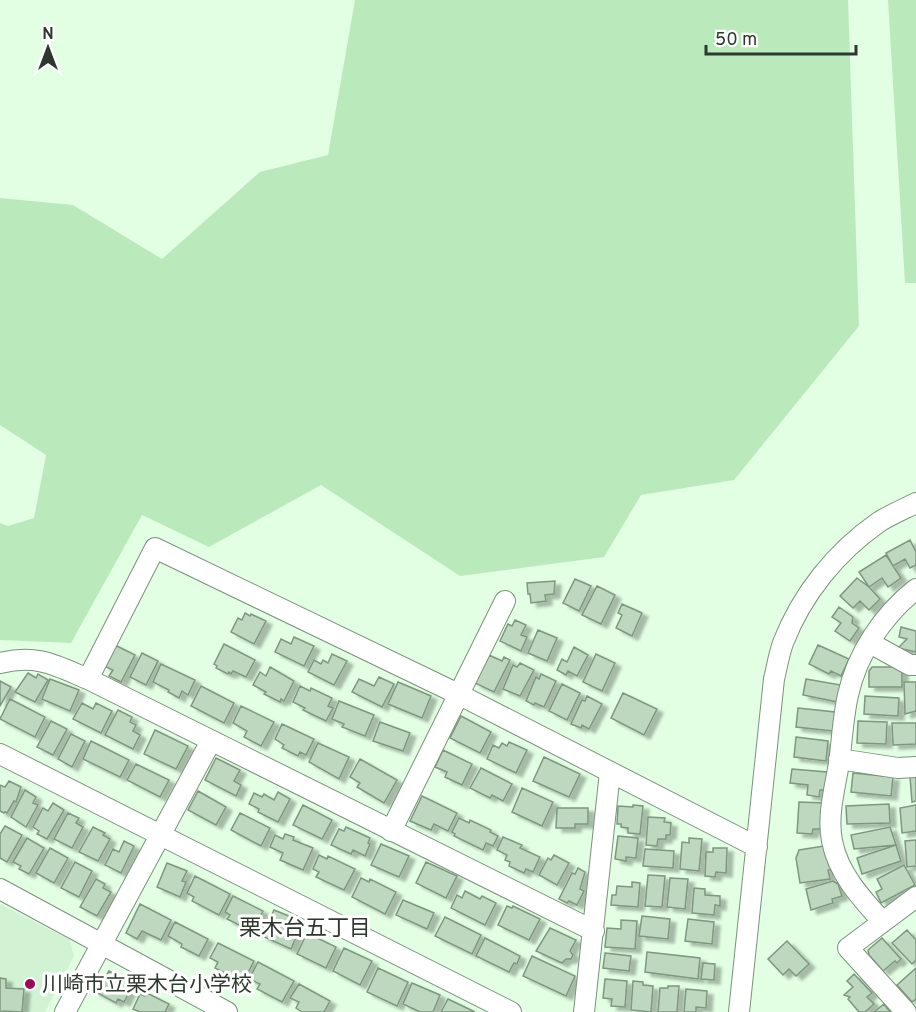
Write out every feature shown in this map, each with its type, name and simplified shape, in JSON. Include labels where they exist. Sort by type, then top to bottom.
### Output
[{"type":"street","points":[[740,1012],[774,679],[783,644],[799,609],[821,575],[847,549],[880,522],[916,503]]},
{"type":"street","points":[[88,679],[155,548],[458,694],[757,847]]},
{"type":"street","points":[[882,921],[844,874],[832,841],[831,813],[847,697],[854,674],[870,643],[892,610],[916,589]]},
{"type":"street","points":[[392,831],[505,601]]},
{"type":"street","points":[[870,643],[910,665],[916,665]]},
{"type":"street","points":[[0,663],[19,659],[48,662],[88,679],[594,931]]},
{"type":"street","points":[[65,1012],[211,741]]},
{"type":"street","points":[[0,754],[511,1012]]},
{"type":"street","points":[[839,759],[898,768],[916,767]]},
{"type":"street","points":[[584,1012],[610,772]]},
{"type":"street","points":[[0,889],[227,1012]]},
{"type":"street","points":[[906,1012],[849,948],[916,897]]},
{"type":"shaded area","points":[[355,0],[848,0],[859,326],[734,480],[641,495],[604,557],[460,576],[321,485],[209,547],[142,515],[71,643],[0,640],[0,523],[8,526],[34,518],[46,455],[0,425],[0,198],[73,205],[162,259],[260,172],[328,155]]},
{"type":"shaded area","points":[[888,0],[916,0],[916,283],[905,283]]},
{"type":"shaded area","name":"川崎市立栗木台小学校","points":[[0,904],[70,940],[74,956],[45,1012],[0,1012]]},
{"type":"building","points":[[910,540],[916,552],[916,565],[910,568],[905,559],[893,566],[886,553]]},
{"type":"building","points":[[886,555],[901,578],[888,587],[882,578],[869,587],[859,572]]},
{"type":"building","points":[[857,578],[880,599],[869,610],[860,601],[853,608],[840,596]]},
{"type":"building","points":[[575,579],[591,586],[579,611],[563,603]]},
{"type":"building","points":[[555,581],[554,594],[545,595],[546,601],[531,603],[527,583]]},
{"type":"building","points":[[597,586],[615,595],[601,624],[582,615]]},
{"type":"building","points":[[622,604],[642,613],[632,636],[616,628],[622,615],[618,613]]},
{"type":"building","points":[[839,607],[853,617],[852,623],[859,628],[850,641],[835,631],[841,623],[832,617]]},
{"type":"building","points":[[245,613],[266,621],[254,644],[231,632],[238,618],[242,620]]},
{"type":"building","points":[[515,620],[526,625],[521,635],[527,637],[521,651],[500,641],[508,624],[512,626]]},
{"type":"building","points":[[901,627],[916,631],[916,652],[898,648],[907,639],[899,637]]},
{"type":"building","points":[[538,630],[557,638],[547,661],[528,653]]},
{"type":"building","points":[[294,637],[314,646],[304,666],[275,652],[281,639],[291,644]]},
{"type":"building","points":[[224,644],[255,660],[246,677],[233,671],[228,674],[216,668],[214,664]]},
{"type":"building","points":[[115,645],[135,655],[121,682],[109,676],[113,670],[104,666]]},
{"type":"building","points":[[818,645],[849,659],[841,676],[831,671],[829,674],[809,664]]},
{"type":"building","points":[[574,647],[588,655],[577,676],[568,671],[566,675],[557,670],[562,659],[567,662]]},
{"type":"building","points":[[142,653],[158,661],[146,685],[130,677]]},
{"type":"building","points":[[332,654],[347,661],[334,685],[308,672],[314,660],[321,664],[323,660],[328,663]]},
{"type":"building","points":[[596,654],[615,663],[602,691],[583,682]]},
{"type":"building","points":[[489,655],[502,661],[504,657],[510,660],[494,692],[475,683]]},
{"type":"building","points":[[520,663],[534,670],[520,696],[503,689],[513,665],[517,667]]},
{"type":"building","points":[[161,664],[195,680],[188,695],[182,691],[179,698],[153,682]]},
{"type":"building","points":[[270,667],[294,681],[284,701],[281,699],[280,702],[264,694],[266,692],[253,685],[260,672],[266,676]]},
{"type":"building","points":[[872,667],[902,667],[902,687],[869,687],[869,671]]},
{"type":"building","points":[[28,673],[36,678],[38,674],[48,680],[35,702],[15,692]]},
{"type":"building","points":[[541,674],[556,681],[544,707],[526,701],[536,677],[539,679]]},
{"type":"building","points":[[379,677],[394,684],[382,707],[352,692],[359,679],[374,686]]},
{"type":"building","points":[[50,679],[79,690],[70,711],[42,699]]},
{"type":"building","points":[[806,679],[841,685],[838,702],[803,695]]},
{"type":"building","points":[[0,681],[11,687],[0,706]]},
{"type":"building","points":[[398,682],[431,696],[422,718],[388,704]]},
{"type":"building","points":[[904,682],[916,682],[916,711],[905,714]]},
{"type":"building","points":[[562,684],[580,693],[567,720],[549,711]]},
{"type":"building","points":[[201,686],[234,703],[224,723],[191,706]]},
{"type":"building","points":[[300,686],[310,691],[311,688],[332,698],[328,706],[333,708],[326,721],[303,710],[305,708],[293,702]]},
{"type":"building","points":[[623,693],[657,709],[644,735],[611,718]]},
{"type":"building","points":[[587,696],[602,704],[589,729],[582,725],[581,728],[571,724],[582,700],[585,701]]},
{"type":"building","points":[[865,696],[899,698],[898,716],[864,714]]},
{"type":"building","points":[[10,699],[45,717],[35,737],[0,719]]},
{"type":"building","points":[[339,701],[374,715],[365,736],[342,727],[344,724],[332,719]]},
{"type":"building","points":[[82,703],[93,709],[96,703],[112,711],[101,733],[73,719]]},
{"type":"building","points":[[241,706],[274,722],[261,746],[244,737],[247,731],[233,723]]},
{"type":"building","points":[[798,708],[835,712],[833,731],[796,727]]},
{"type":"building","points":[[118,710],[132,717],[130,722],[136,725],[133,731],[140,735],[133,749],[105,735]]},
{"type":"building","points":[[461,716],[491,732],[480,753],[450,738]]},
{"type":"building","points":[[51,721],[67,729],[53,755],[37,747]]},
{"type":"building","points":[[858,721],[887,722],[886,744],[857,743]]},
{"type":"building","points":[[380,722],[410,733],[403,751],[373,741]]},
{"type":"building","points":[[892,723],[916,723],[916,744],[893,745]]},
{"type":"building","points":[[282,724],[314,739],[306,755],[300,752],[298,756],[282,748],[284,745],[275,739]]},
{"type":"building","points":[[155,730],[188,746],[176,769],[144,754]]},
{"type":"building","points":[[71,734],[85,741],[72,767],[58,759]]},
{"type":"building","points":[[796,737],[828,741],[826,761],[794,757]]},
{"type":"building","points":[[91,741],[129,760],[120,777],[83,759]]},
{"type":"building","points":[[509,742],[527,750],[516,773],[487,759],[493,745],[499,748],[502,743],[507,746]]},
{"type":"building","points":[[318,743],[349,757],[339,779],[309,762]]},
{"type":"building","points":[[443,750],[472,764],[462,785],[445,777],[447,772],[435,767]]},
{"type":"building","points":[[544,757],[580,774],[569,797],[533,781]]},
{"type":"building","points":[[216,758],[240,770],[234,781],[241,785],[236,796],[205,780]]},
{"type":"building","points":[[360,759],[397,780],[384,803],[357,787],[360,783],[350,777]]},
{"type":"building","points":[[136,764],[169,780],[160,797],[127,780]]},
{"type":"building","points":[[481,768],[512,784],[503,801],[492,795],[490,798],[470,788]]},
{"type":"building","points":[[792,769],[827,772],[826,790],[820,790],[819,797],[807,795],[808,785],[790,783]]},
{"type":"building","points":[[853,773],[893,777],[891,796],[851,792]]},
{"type":"building","points":[[910,777],[916,777],[916,801],[912,802]]},
{"type":"building","points":[[9,781],[21,787],[16,802],[14,801],[7,813],[4,813],[0,811],[0,785],[5,787]]},
{"type":"building","points":[[522,788],[553,802],[542,826],[512,812]]},
{"type":"building","points":[[25,790],[36,797],[33,803],[38,805],[26,827],[11,817]]},
{"type":"building","points":[[198,791],[226,807],[216,825],[188,810]]},
{"type":"building","points":[[278,792],[290,799],[278,822],[258,812],[259,809],[249,804],[254,793],[262,797],[264,794],[274,800]]},
{"type":"building","points":[[422,796],[457,813],[448,831],[434,824],[431,830],[410,821]]},
{"type":"building","points":[[799,802],[825,803],[824,829],[813,829],[812,834],[797,833]]},
{"type":"building","points":[[53,803],[64,810],[47,839],[37,834],[39,831],[33,827],[43,808],[48,811]]},
{"type":"building","points":[[889,804],[890,823],[847,824],[846,806]]},
{"type":"building","points":[[303,805],[332,820],[322,839],[293,825]]},
{"type":"building","points":[[633,805],[643,806],[640,834],[628,833],[628,828],[617,824],[618,806],[633,807]]},
{"type":"building","points":[[916,805],[916,831],[902,833],[900,808]]},
{"type":"building","points":[[557,808],[588,808],[588,824],[575,824],[575,828],[556,828]]},
{"type":"building","points":[[68,813],[79,818],[76,823],[83,827],[72,848],[54,839]]},
{"type":"building","points":[[240,813],[270,828],[261,846],[231,830]]},
{"type":"building","points":[[648,817],[665,818],[664,822],[671,823],[670,835],[666,835],[666,839],[658,839],[657,846],[646,845]]},
{"type":"building","points":[[459,818],[469,823],[470,820],[491,830],[490,832],[498,836],[493,846],[486,843],[483,850],[454,836],[452,832]]},
{"type":"building","points":[[5,826],[22,835],[7,862],[0,858],[0,834]]},
{"type":"building","points":[[93,827],[105,833],[103,835],[110,839],[98,861],[79,852]]},
{"type":"building","points":[[346,827],[370,838],[365,856],[353,850],[351,854],[331,845],[339,829],[344,831]]},
{"type":"building","points":[[890,827],[896,845],[854,849],[851,835]]},
{"type":"building","points":[[285,834],[313,848],[303,870],[280,860],[283,853],[270,847],[275,835],[283,839]]},
{"type":"building","points":[[618,836],[638,838],[636,858],[626,857],[626,861],[615,859]]},
{"type":"building","points":[[503,837],[522,845],[520,848],[540,857],[533,872],[526,869],[524,873],[509,866],[510,862],[505,860],[507,855],[497,850]]},
{"type":"building","points":[[27,838],[44,848],[29,874],[19,869],[21,866],[13,862]]},
{"type":"building","points":[[689,838],[702,839],[699,871],[680,869],[682,842],[689,843]]},
{"type":"building","points":[[916,840],[916,866],[907,867],[905,841]]},
{"type":"building","points":[[124,841],[134,846],[121,873],[105,865],[113,849],[119,852]]},
{"type":"building","points":[[381,844],[409,856],[399,877],[371,865]]},
{"type":"building","points":[[830,845],[834,869],[828,870],[830,879],[800,883],[796,858],[799,850]]},
{"type":"building","points":[[896,845],[901,861],[862,874],[857,858]]},
{"type":"building","points":[[50,848],[68,858],[54,883],[36,873]]},
{"type":"building","points":[[713,848],[727,848],[726,873],[716,872],[715,877],[705,876],[706,852],[713,852]]},
{"type":"building","points":[[645,849],[674,851],[673,868],[643,866]]},
{"type":"building","points":[[319,855],[327,859],[328,856],[355,869],[344,890],[316,877],[319,872],[313,869]]},
{"type":"building","points":[[554,855],[569,863],[557,885],[539,875],[548,858],[551,860]]},
{"type":"building","points":[[75,862],[92,871],[79,897],[61,888]]},
{"type":"building","points":[[426,862],[457,876],[446,898],[416,883]]},
{"type":"building","points":[[167,863],[187,871],[182,881],[186,882],[180,897],[157,887]]},
{"type":"building","points":[[904,865],[915,885],[881,903],[876,892],[882,889],[877,879]]},
{"type":"building","points":[[578,868],[585,872],[580,889],[584,891],[577,905],[559,899],[572,873],[575,874]]},
{"type":"building","points":[[648,875],[665,876],[662,907],[645,906]]},
{"type":"building","points":[[195,876],[230,894],[219,915],[192,901],[194,897],[187,893]]},
{"type":"building","points":[[361,878],[369,882],[370,879],[396,892],[385,914],[352,897]]},
{"type":"building","points":[[670,878],[688,879],[685,909],[667,907]]},
{"type":"building","points":[[96,879],[105,884],[103,888],[111,892],[97,916],[80,907]]},
{"type":"building","points":[[833,881],[838,884],[842,896],[832,899],[833,903],[811,910],[806,889]]},
{"type":"building","points":[[632,882],[640,883],[638,907],[611,905],[612,895],[616,895],[617,886],[632,887]]},
{"type":"building","points":[[694,888],[705,889],[705,895],[720,896],[720,906],[715,905],[714,915],[692,913]]},
{"type":"building","points":[[465,891],[480,899],[482,896],[496,903],[485,925],[451,908],[457,895],[462,898]]},
{"type":"building","points":[[233,896],[263,911],[253,932],[227,919],[230,915],[225,912]]},
{"type":"building","points":[[403,900],[434,913],[427,929],[396,915]]},
{"type":"building","points":[[140,904],[171,920],[161,940],[142,931],[137,939],[126,933]]},
{"type":"building","points":[[507,906],[512,908],[513,906],[540,919],[529,940],[498,925]]},
{"type":"building","points":[[274,910],[294,918],[290,927],[299,930],[291,949],[262,936]]},
{"type":"building","points":[[642,916],[670,919],[668,939],[639,936]]},
{"type":"building","points":[[445,917],[481,935],[472,954],[435,936]]},
{"type":"building","points":[[688,919],[714,922],[712,944],[685,941]]},
{"type":"building","points":[[621,920],[637,921],[635,949],[605,947],[607,928],[621,929]]},
{"type":"building","points":[[175,922],[208,939],[199,956],[181,947],[182,944],[168,936]]},
{"type":"building","points":[[550,928],[576,940],[570,951],[573,955],[571,959],[566,959],[562,963],[536,951]]},
{"type":"building","points":[[907,930],[916,940],[916,960],[912,964],[892,943]]},
{"type":"building","points":[[307,933],[336,947],[326,968],[297,954]]},
{"type":"building","points":[[485,938],[520,956],[517,964],[514,963],[509,972],[476,956]]},
{"type":"building","points":[[882,938],[901,959],[883,971],[869,955],[868,950]]},
{"type":"building","points":[[787,941],[809,964],[796,976],[789,969],[783,975],[768,959]]},
{"type":"building","points":[[218,943],[254,961],[243,982],[215,968],[218,962],[210,958]]},
{"type":"building","points":[[344,948],[372,961],[360,985],[333,971]]},
{"type":"building","points":[[647,952],[700,958],[698,979],[645,972]]},
{"type":"building","points":[[605,953],[631,956],[629,971],[603,968]]},
{"type":"building","points":[[532,956],[575,976],[566,996],[523,976]]},
{"type":"building","points":[[258,962],[294,981],[282,1002],[257,989],[260,984],[249,979]]},
{"type":"building","points":[[703,963],[715,964],[714,980],[701,979]]},
{"type":"building","points":[[378,968],[408,982],[397,1006],[367,992]]},
{"type":"building","points":[[916,968],[916,999],[912,1002],[897,985]]},
{"type":"building","points":[[109,971],[134,983],[124,1002],[118,999],[116,1003],[94,991],[102,974],[106,976]]},
{"type":"building","points":[[854,974],[872,993],[867,997],[874,1004],[865,1012],[859,1012],[848,999],[850,997],[844,995],[853,987],[847,981]]},
{"type":"building","points":[[0,978],[6,979],[6,988],[24,989],[22,1012],[0,1011]]},
{"type":"building","points":[[605,979],[627,981],[625,1007],[611,1006],[612,999],[603,998]]},
{"type":"building","points":[[633,981],[653,986],[651,1012],[631,1010]]},
{"type":"building","points":[[412,983],[440,995],[433,1012],[420,1012],[403,1004]]},
{"type":"building","points":[[299,984],[330,1001],[324,1012],[302,1012],[296,1008],[299,1002],[290,998]]},
{"type":"building","points":[[668,986],[679,986],[677,1012],[658,1012],[660,988],[668,988]]},
{"type":"building","points":[[686,989],[707,991],[706,1008],[696,1007],[696,1012],[684,1012]]},
{"type":"building","points":[[147,993],[169,1004],[165,1012],[140,1012],[133,1009],[140,994],[145,996]]},
{"type":"building","points":[[448,999],[475,1012],[441,1012]]},
{"type":"building","points":[[884,1004],[890,1012],[874,1012]]},
{"type":"place","name":"川崎市立栗木台小学校","points":[[30,984]]},
{"type":"district","name":"栗木台五丁目","points":[[305,927]]}]
